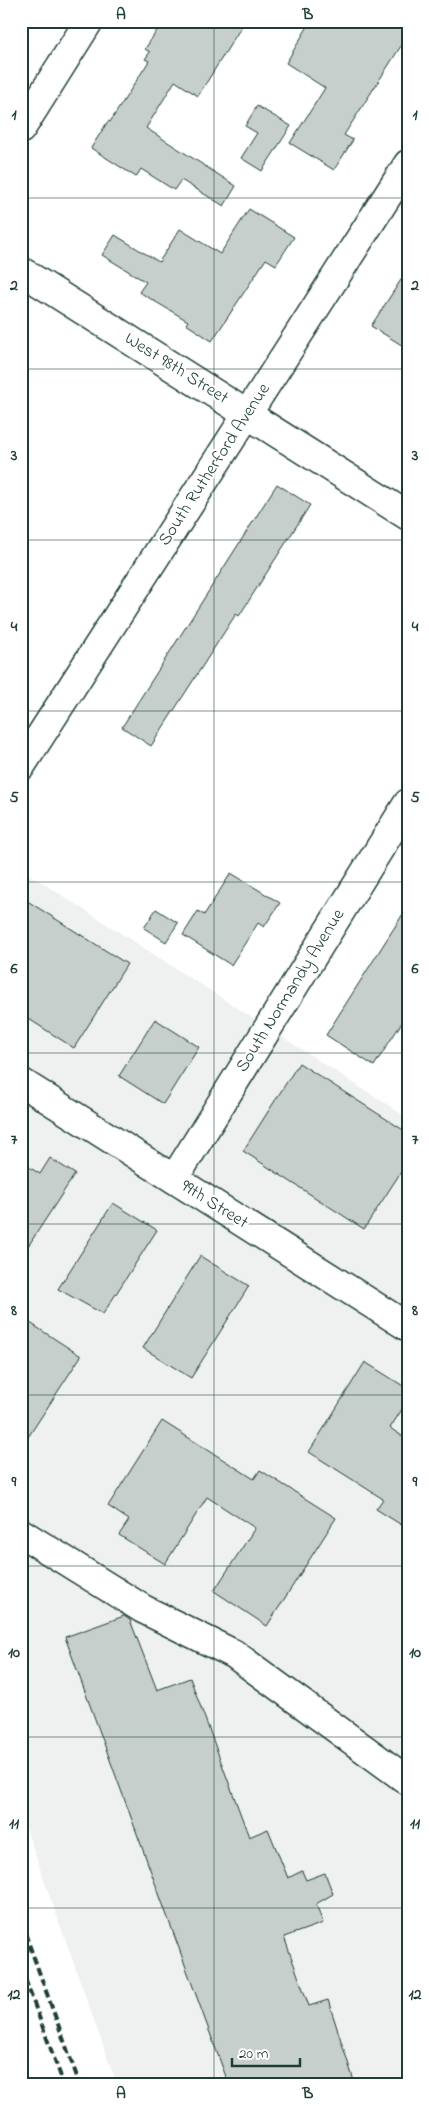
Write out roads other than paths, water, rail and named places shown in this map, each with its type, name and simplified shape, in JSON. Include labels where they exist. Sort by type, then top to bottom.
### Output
[{"type":"street","points":[[21,129],[89,21]]},
{"type":"street","name":"South Rutherford Avenue","points":[[21,766],[408,164]]},
{"type":"street","name":"West 98th Street","points":[[21,271],[408,516]]},
{"type":"street","name":"South Normandy Avenue","points":[[174,1179],[408,802]]},
{"type":"street","name":"99th Street","points":[[21,1082],[408,1328]]},
{"type":"street","points":[[21,1533],[143,1609],[234,1654],[408,1781]]},
{"type":"railway","points":[[21,1922],[80,2085]]},
{"type":"railway","points":[[21,1968],[64,2085]]}]
